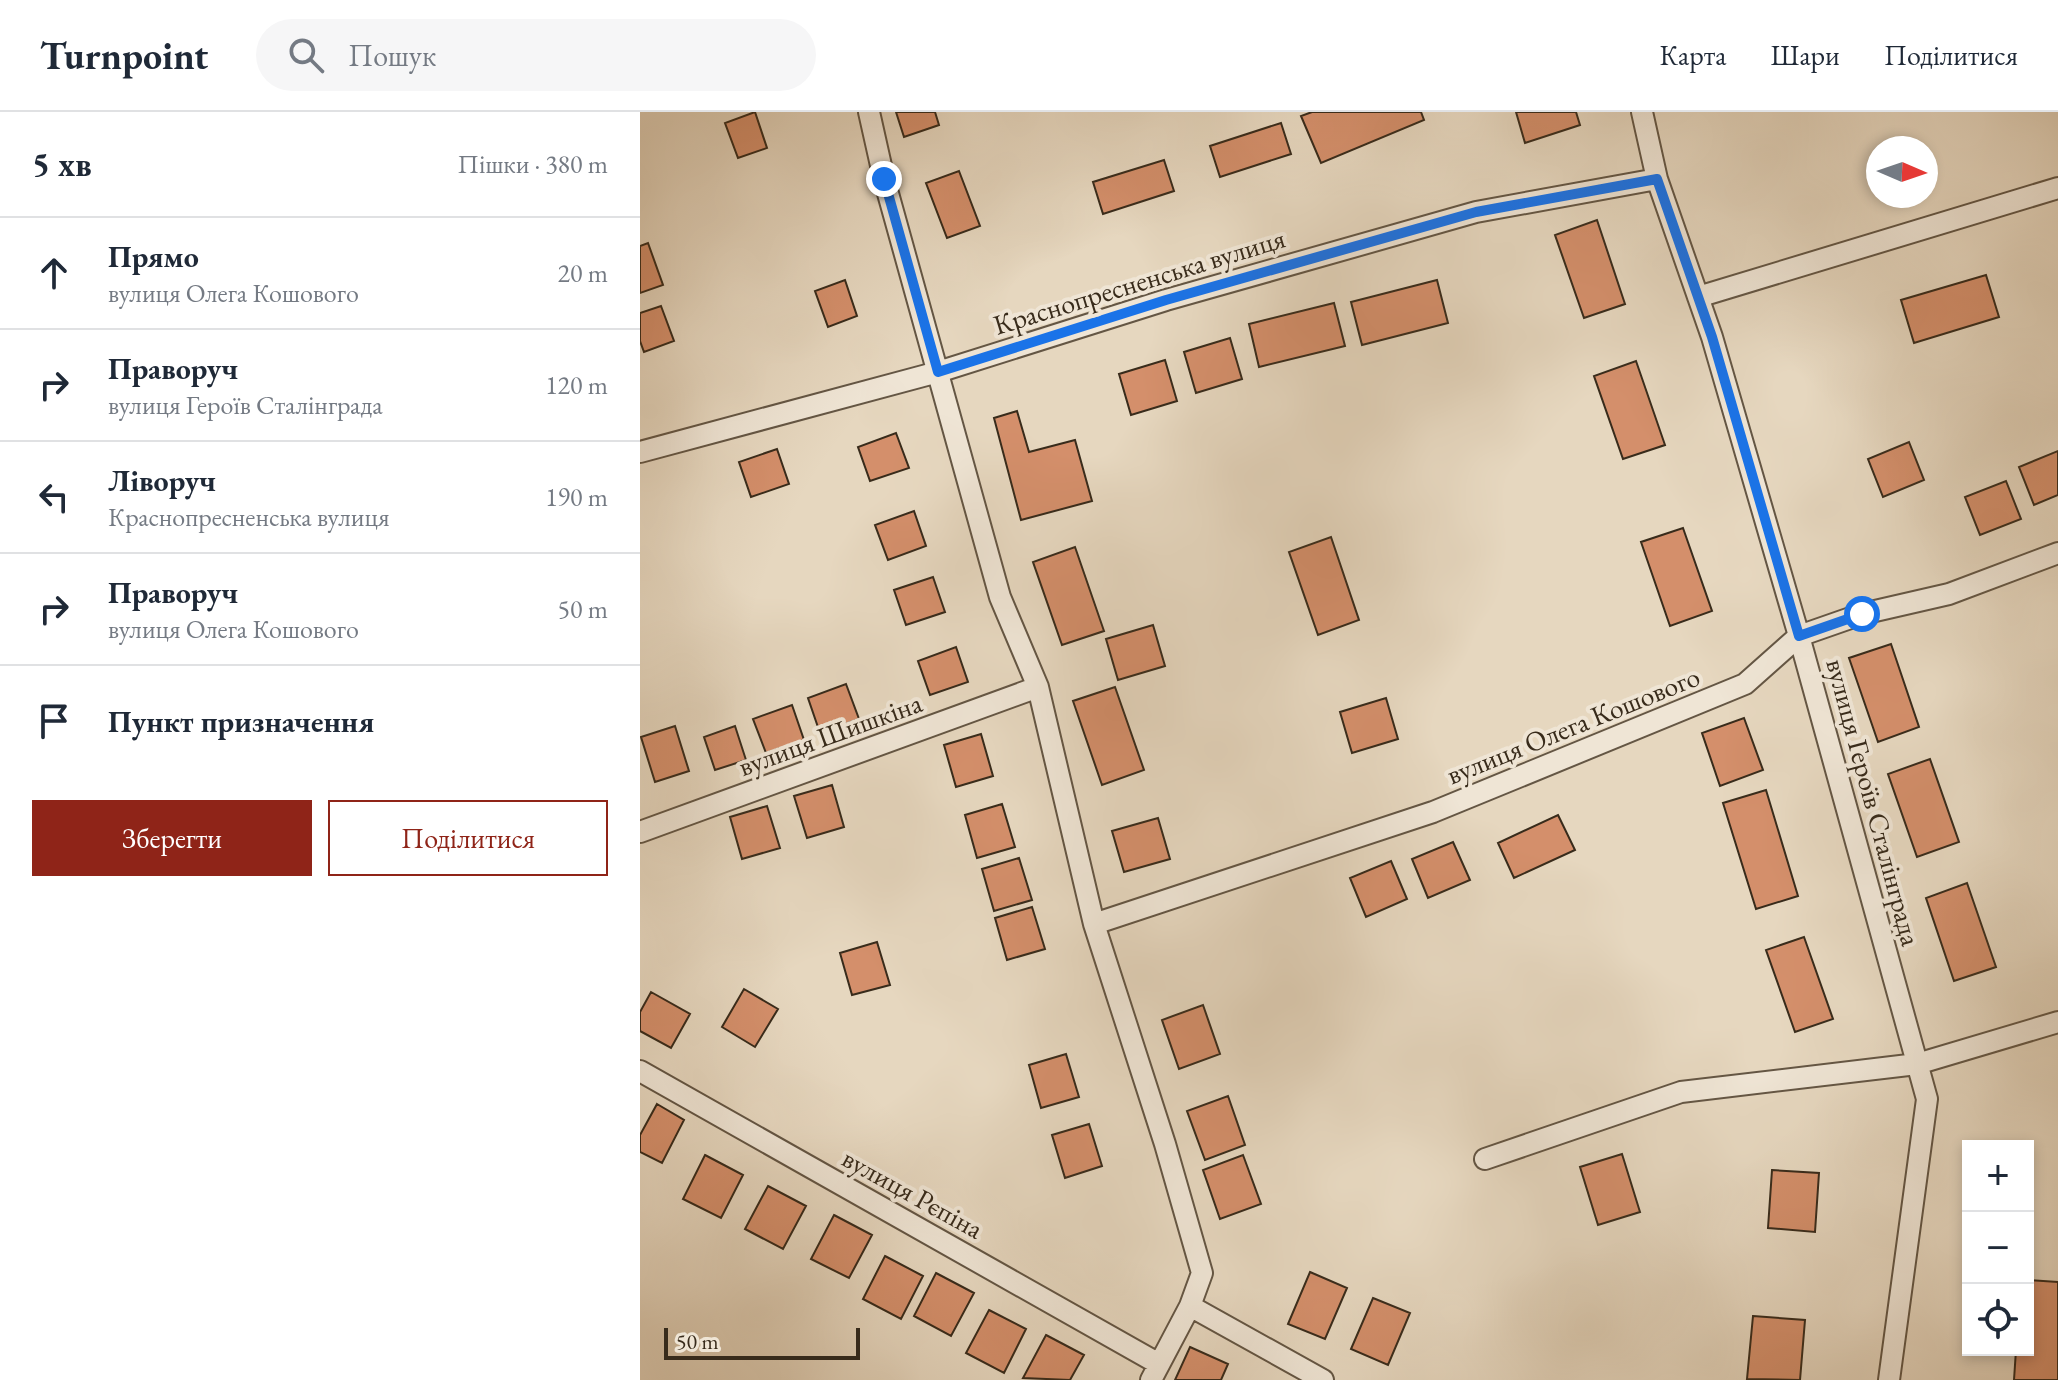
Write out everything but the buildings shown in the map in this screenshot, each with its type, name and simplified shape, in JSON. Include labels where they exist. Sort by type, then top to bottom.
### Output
[{"type":"street","points":[[869,112],[884,179],[1000,597],[1038,687],[1094,924],[1165,1144],[1202,1273],[1190,1306],[1155,1372]]},
{"type":"street","name":"вулиця Героїв Сталінграда","points":[[1642,112],[1657,179],[1712,337],[1799,636],[1927,1099],[1889,1380]]},
{"type":"street","name":"Краснопресненська вулиця","points":[[641,448],[938,372],[1166,300],[1476,212],[1657,179]]},
{"type":"street","points":[[1698,297],[2058,188]]},
{"type":"street","name":"вулиця Олега Кошового","points":[[1094,924],[1433,812],[1745,684],[1799,636],[1862,614],[1949,594],[2058,553]]},
{"type":"street","name":"вулиця Шишкіна","points":[[640,832],[1038,687]]},
{"type":"street","points":[[1485,1159],[1681,1092],[1917,1064],[2058,1022]]},
{"type":"street","name":"вулиця Рєпіна","points":[[640,1071],[1155,1372]]},
{"type":"street","points":[[1190,1306],[1323,1380]]},
{"type":"route","points":[[884,179],[938,372],[1166,300],[1476,212],[1657,179],[1712,337],[1799,636],[1862,614]]}]
